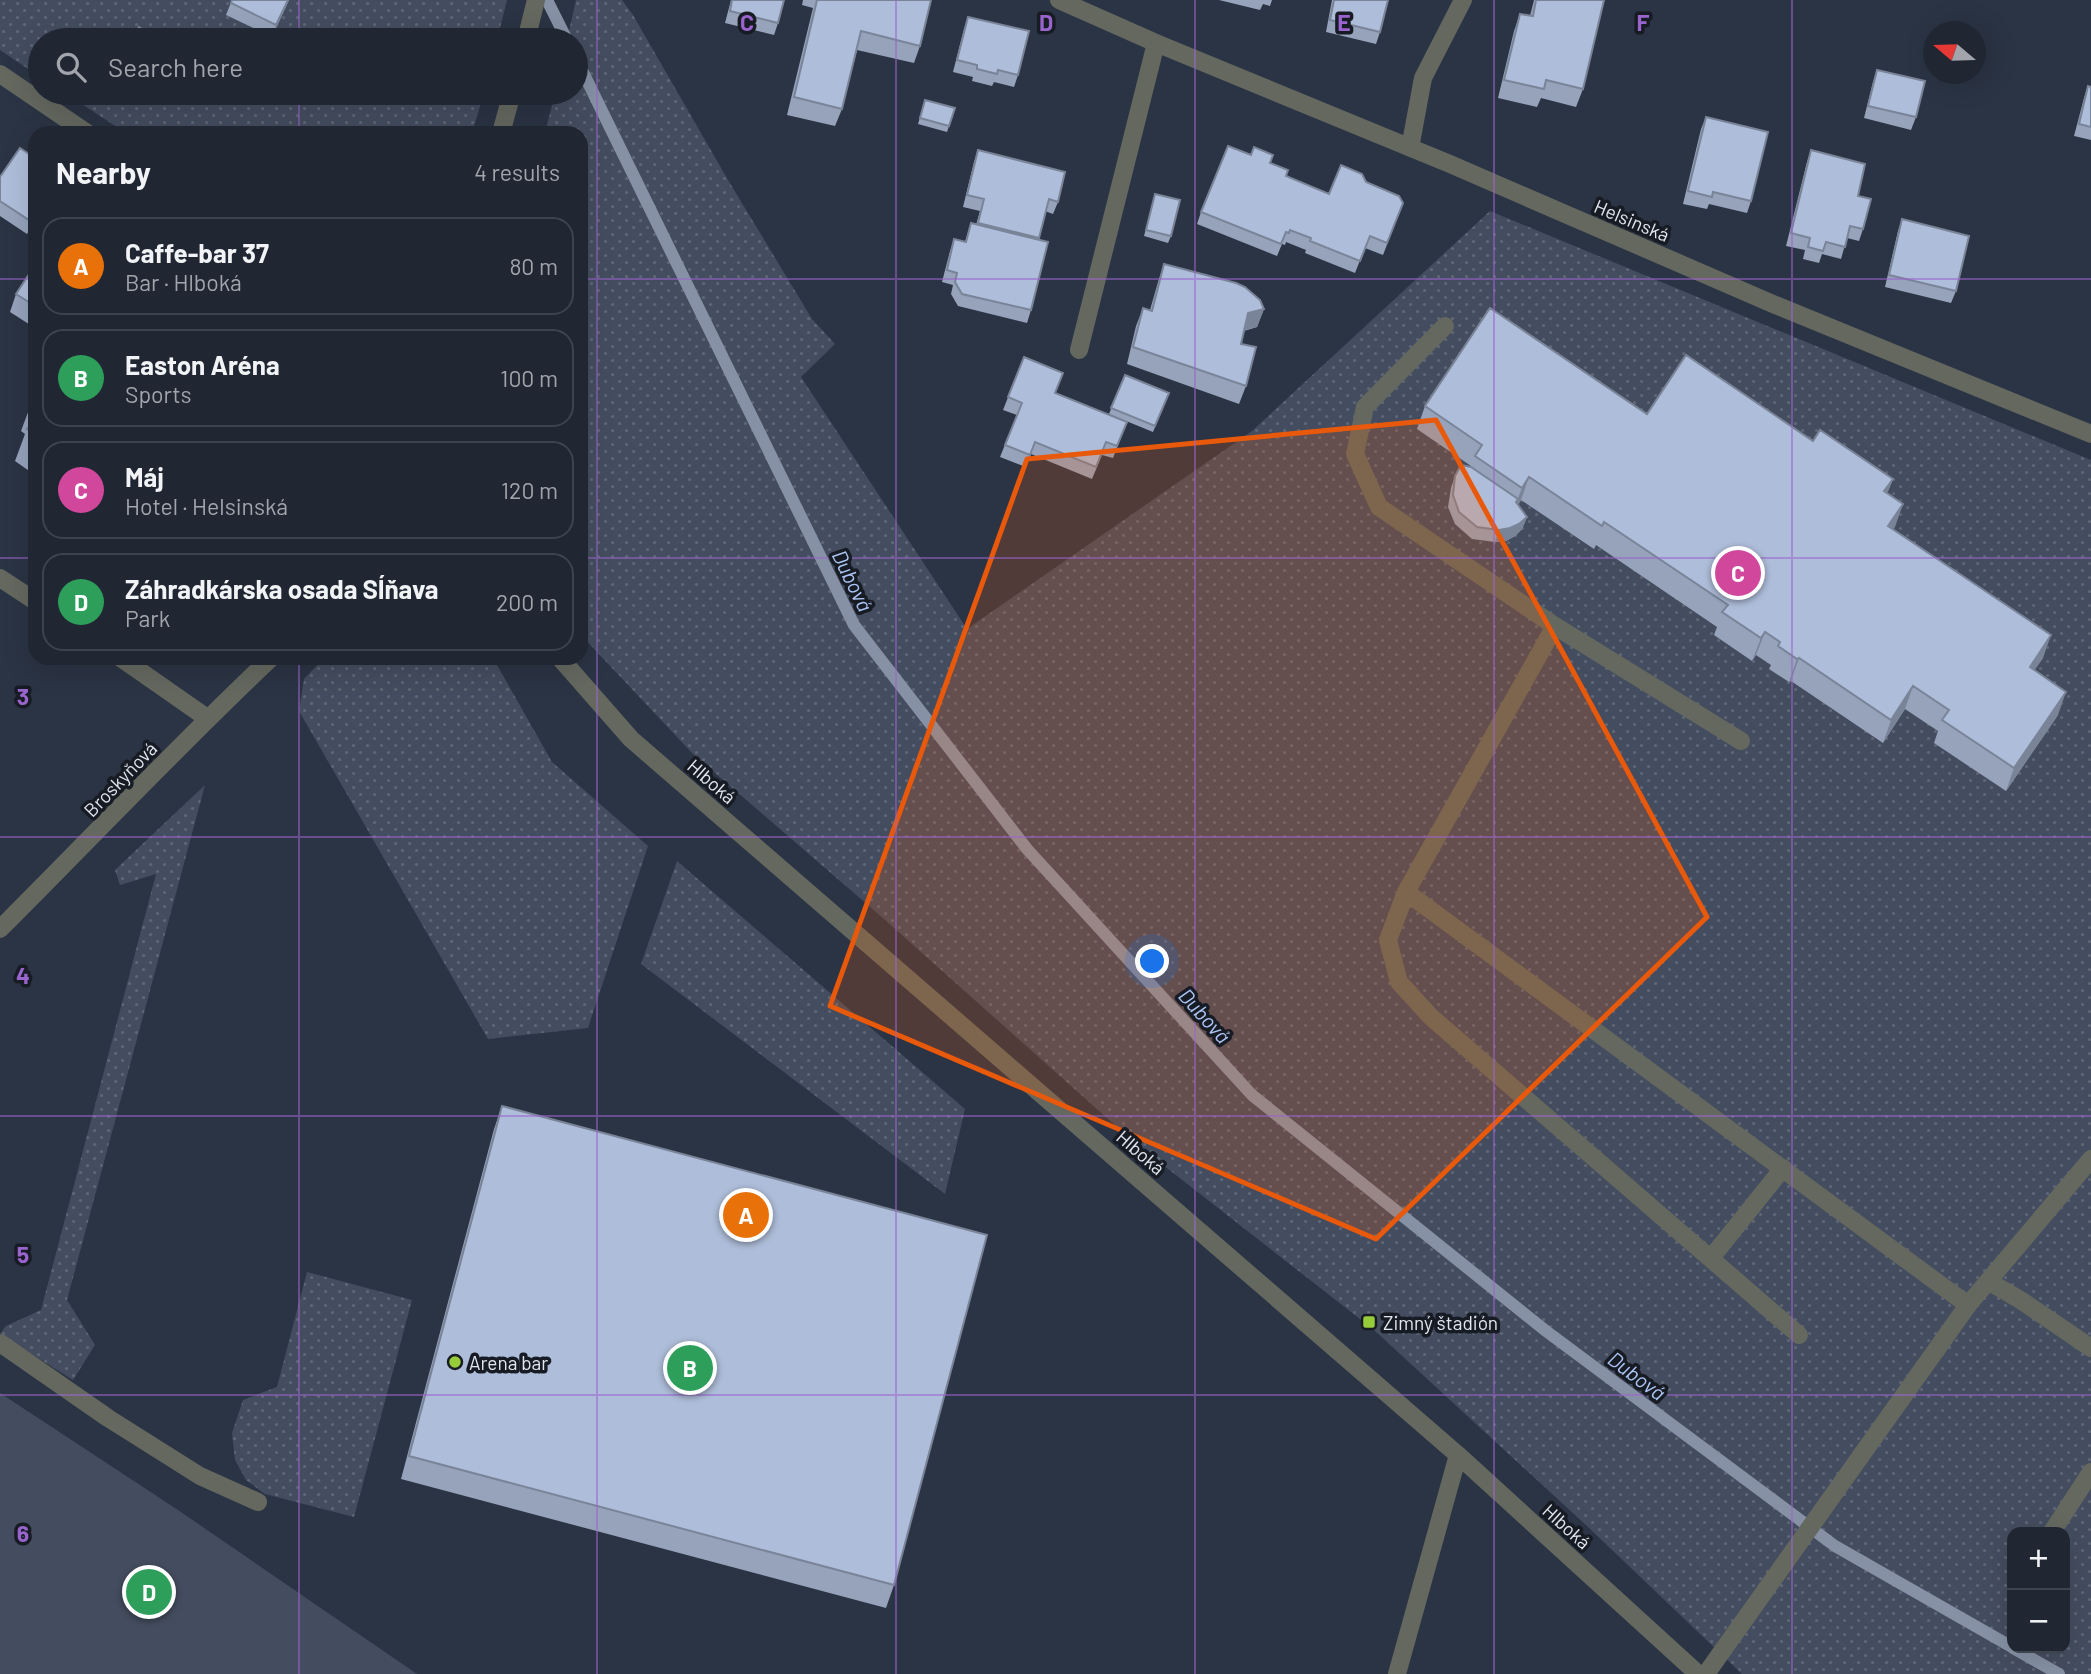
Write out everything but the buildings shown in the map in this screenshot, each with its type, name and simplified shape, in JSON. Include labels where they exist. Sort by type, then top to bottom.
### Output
[{"type":"street","points":[[529,28],[536,0]]},
{"type":"street","name":"Helsinská","points":[[1059,0],[1773,303],[2091,434]]},
{"type":"street","points":[[1410,148],[1423,78],[1463,0]]},
{"type":"street","points":[[1079,350],[1156,43]]},
{"type":"street","points":[[0,74],[28,93]]},
{"type":"street","points":[[46,105],[77,126]]},
{"type":"street","points":[[503,126],[509,105]]},
{"type":"street","points":[[1445,326],[1365,407],[1355,454],[1379,507],[1555,626],[1741,741]]},
{"type":"street","points":[[0,578],[28,596]]},
{"type":"street","points":[[1555,626],[1406,892],[1388,940],[1399,982],[1432,1017],[1799,1335]]},
{"type":"street","points":[[131,665],[207,718]]},
{"type":"street","name":"Broskyňová","points":[[0,929],[207,718],[264,665]]},
{"type":"street","name":"Hlboká","points":[[566,665],[631,739],[1458,1455],[1698,1674]]},
{"type":"street","points":[[1406,892],[1968,1305]]},
{"type":"street","points":[[1706,1674],[1968,1305],[2091,1160]]},
{"type":"street","points":[[1711,1258],[1783,1168]]},
{"type":"street","points":[[1988,1281],[2091,1348]]},
{"type":"street","points":[[0,1343],[200,1476],[258,1502]]},
{"type":"street","points":[[1397,1674],[1458,1455]]},
{"type":"street","points":[[2055,1527],[2091,1472]]},
{"type":"highlighted area","points":[[1436,420],[1707,917],[1376,1239],[830,1006],[1027,459]]},
{"type":"shaded area","points":[[0,0],[507,0],[500,28],[28,28],[28,69],[0,50]]},
{"type":"shaded area","points":[[576,0],[622,0],[812,319],[835,344],[801,377],[967,629],[1252,431],[1490,211],[2091,460],[2091,1674],[1742,1674],[1588,1527],[1374,1330],[1135,1143],[884,919],[693,754],[588,642],[588,126],[547,126],[552,105],[588,105],[588,28],[570,28]]},
{"type":"shaded area","points":[[83,105],[480,105],[474,126],[115,126]]},
{"type":"shaded area","points":[[317,665],[497,665],[552,762],[648,846],[588,1028],[488,1039],[299,711],[304,679]]},
{"type":"shaded area","points":[[205,785],[67,1300],[95,1345],[73,1380],[0,1334],[6,1326],[41,1310],[156,874],[120,885],[115,870]]},
{"type":"shaded area","points":[[677,861],[965,1109],[945,1194],[641,964]]},
{"type":"shaded area","points":[[307,1272],[412,1300],[354,1517],[265,1494],[246,1480],[235,1460],[232,1433],[243,1400],[277,1387]]},
{"type":"shaded area","points":[[0,1393],[178,1510],[417,1674],[0,1674]]},
{"type":"waterway","name":"Dubová","points":[[547,0],[561,28]]},
{"type":"waterway","name":"Dubová","points":[[588,82],[854,625],[1027,849],[1252,1095],[1546,1331],[1835,1546],[2007,1644]]},
{"type":"waterway","name":"Dubová","points":[[2022,1653],[2059,1674]]},
{"type":"place","name":"Máj","points":[[1738,573]]},
{"type":"place","name":"Caffe-bar 37","points":[[746,1215]]},
{"type":"place","name":"Zimný štadión","points":[[1369,1322]]},
{"type":"place","name":"Arena bar","points":[[455,1362]]},
{"type":"place","name":"Easton Aréna","points":[[690,1368]]},
{"type":"place","name":"Záhradkárska osada Sĺňava","points":[[149,1592]]}]
